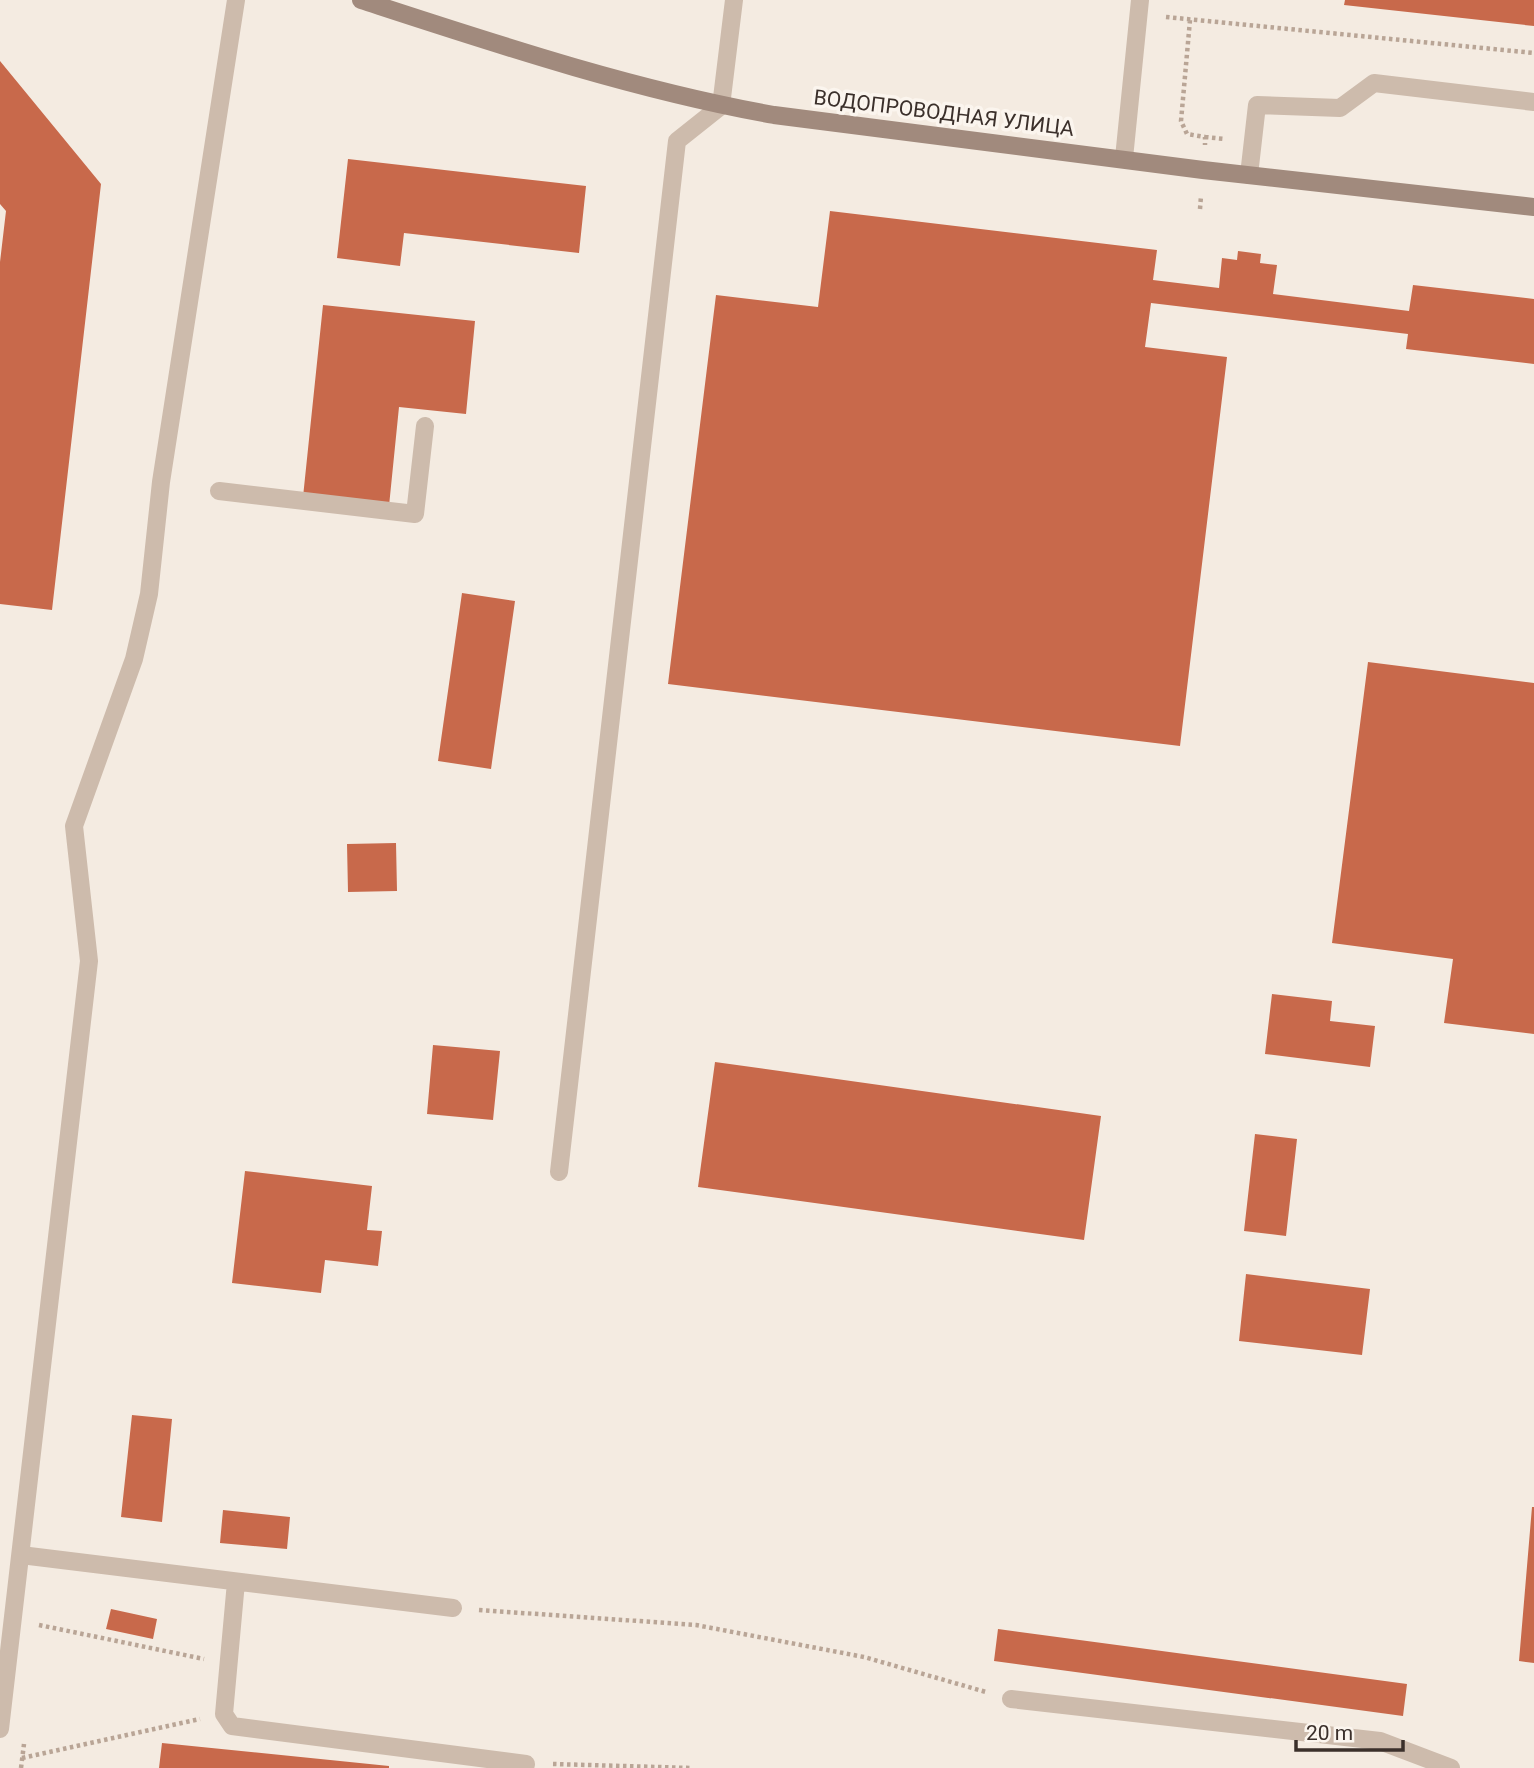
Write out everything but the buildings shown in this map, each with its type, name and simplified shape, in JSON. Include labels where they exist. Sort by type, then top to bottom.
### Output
[{"type":"main road","name":"ВОДОПРОВОДНАЯ УЛИЦА","points":[[361,0],[489,41],[721,106],[1203,170],[1534,207]]},
{"type":"street","points":[[0,1729],[89,961],[74,826],[134,659],[149,594],[161,482],[236,0]]},
{"type":"street","points":[[559,1172],[677,141],[721,106],[734,0]]},
{"type":"street","points":[[1124,159],[1140,7]]},
{"type":"street","points":[[1250,175],[1258,105],[1340,108],[1374,83],[1534,102]]},
{"type":"street","points":[[219,491],[415,514],[425,426]]},
{"type":"street","points":[[20,1555],[453,1608]]},
{"type":"street","points":[[236,1582],[225,1714],[233,1726],[525,1766]]},
{"type":"street","points":[[1011,1699],[1380,1741],[1451,1768]]},
{"type":"path","points":[[1140,7],[1190,20],[1534,53]]},
{"type":"path","points":[[1190,20],[1181,121],[1187,134],[1205,137],[1200,209]]},
{"type":"path","points":[[453,1608],[696,1625],[864,1657],[1011,1699]]},
{"type":"path","points":[[39,1625],[229,1664]]},
{"type":"path","points":[[22,1758],[225,1714]]},
{"type":"path","points":[[525,1766],[692,1768]]}]
